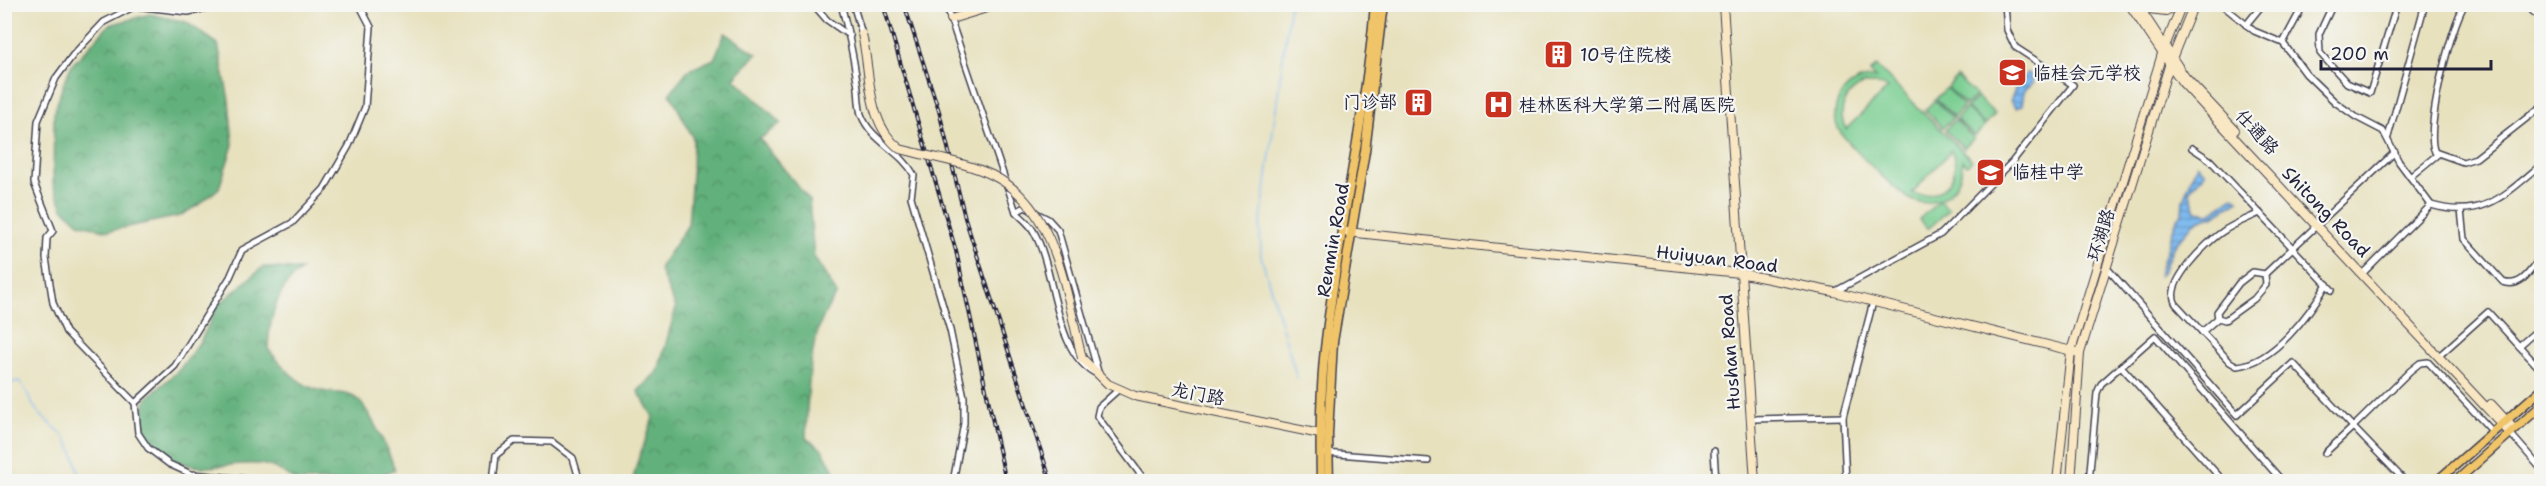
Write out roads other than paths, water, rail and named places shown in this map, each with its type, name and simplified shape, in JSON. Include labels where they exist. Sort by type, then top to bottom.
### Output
[{"type":"main road","name":"Renmin Road","points":[[1321,482],[1333,342],[1375,4]]},
{"type":"main road","name":"Renmin Road","points":[[1329,482],[1320,434],[1325,342],[1365,151],[1383,4]]},
{"type":"main road","points":[[2436,482],[2541,389]]},
{"type":"main road","points":[[2456,482],[2541,405]]},
{"type":"street","points":[[226,4],[189,12],[135,6],[104,22],[56,78],[38,121],[34,183],[53,231],[47,238],[46,258],[53,303],[66,332],[135,403],[138,433],[148,448],[169,464],[191,474],[279,482]]},
{"type":"street","points":[[135,403],[175,366],[230,277],[242,250],[292,223],[324,189],[350,146],[365,106],[371,27],[359,4]]},
{"type":"street","points":[[813,4],[827,20],[850,36]]},
{"type":"street","points":[[842,4],[850,36],[861,113],[878,140],[903,157],[915,175],[911,196],[950,330],[964,397],[964,423],[954,482]]},
{"type":"street","points":[[853,4],[862,34]]},
{"type":"street","points":[[957,4],[946,6],[1016,212],[1034,232],[1072,350],[1086,370],[1099,375]]},
{"type":"street","points":[[951,19],[1000,4]]},
{"type":"street","name":"Hushan Road","points":[[1723,4],[1739,273],[1755,482]]},
{"type":"street","points":[[1834,292],[1941,234],[2012,162],[2073,85],[2015,46],[2007,30],[2005,4]]},
{"type":"street","name":"Shitong Road","points":[[2129,4],[2171,62],[2442,354]]},
{"type":"street","points":[[2139,6],[2166,11],[2194,4]]},
{"type":"street","name":"环湖路","points":[[2071,482],[2080,353],[2171,62],[2194,4]]},
{"type":"street","points":[[2221,4],[2254,31],[2283,43],[2306,74],[2335,102],[2356,117],[2383,131],[2410,177],[2432,205],[2461,210],[2480,208],[2500,198],[2541,164]]},
{"type":"street","points":[[2246,25],[2263,4]]},
{"type":"street","points":[[2283,43],[2304,4]]},
{"type":"street","points":[[2333,4],[2319,34],[2320,53],[2348,83],[2370,93],[2397,4]]},
{"type":"street","points":[[2388,137],[2425,4]]},
{"type":"street","points":[[2465,4],[2457,20],[2433,116],[2431,141],[2438,154],[2463,162],[2476,158],[2541,106]]},
{"type":"street","points":[[2524,4],[2541,19]]},
{"type":"street","points":[[2139,6],[2163,51]]},
{"type":"street","points":[[2057,482],[2072,351],[2163,51],[2179,7]]},
{"type":"street","name":"龙门路","points":[[862,34],[874,111],[887,140],[900,149],[993,175],[1015,190],[1038,217],[1053,247],[1083,358],[1099,375],[1118,390],[1151,400],[1320,434]]},
{"type":"street","points":[[2192,148],[2210,160],[2332,290]]},
{"type":"street","points":[[2265,274],[2394,152]]},
{"type":"street","points":[[2410,177],[2438,154]]},
{"type":"street","points":[[2365,272],[2432,205]]},
{"type":"street","points":[[1016,212],[1025,207],[1048,219],[1058,230],[1099,375]]},
{"type":"street","points":[[2461,210],[2464,239],[2503,282],[2510,284],[2522,280],[2541,255]]},
{"type":"street","points":[[2260,213],[2215,237],[2177,281],[2172,293],[2174,300],[2202,332],[2233,364],[2239,366],[2247,364],[2289,336],[2308,314],[2327,284]]},
{"type":"street","name":"Huiyuan Road","points":[[1347,232],[1739,273],[1834,292],[2080,353]]},
{"type":"street","points":[[2107,268],[2237,415],[2293,363],[2406,482]]},
{"type":"street","points":[[2218,318],[2217,312],[2239,283],[2253,272],[2265,274]]},
{"type":"street","points":[[2218,318],[2224,320],[2254,299],[2266,285],[2265,274]]},
{"type":"street","points":[[1846,482],[1843,417],[1873,302]]},
{"type":"street","points":[[2541,371],[2488,312],[2442,354],[2512,431],[2541,470]]},
{"type":"street","points":[[2202,332],[2218,318]]},
{"type":"street","points":[[2519,346],[2541,326]]},
{"type":"street","points":[[2089,482],[2097,393],[2103,380],[2155,336],[2279,480]]},
{"type":"street","points":[[2325,453],[2410,371],[2420,363],[2428,362],[2493,432]]},
{"type":"street","points":[[2121,366],[2224,482]]},
{"type":"street","points":[[1118,390],[1099,406],[1097,416],[1146,482]]},
{"type":"street","points":[[1750,419],[1843,417]]},
{"type":"street","points":[[493,482],[496,454],[514,441],[552,442],[573,458],[580,482]]},
{"type":"street","points":[[1714,451],[1716,482]]},
{"type":"street","points":[[1324,453],[1428,461]]},
{"type":"street","points":[[2211,482],[2218,475]]},
{"type":"water","points":[[2028,73],[2033,76],[2033,83],[2024,90],[2022,106],[2016,108],[2010,101],[2019,80]]},
{"type":"water","points":[[2197,164],[2205,173],[2189,191],[2196,211],[2210,213],[2235,196],[2239,200],[2215,215],[2195,222],[2172,249],[2163,272],[2158,277],[2176,221],[2182,214],[2183,200]]},
{"type":"waterway","points":[[1290,4],[1260,228],[1261,256],[1297,378]]},
{"type":"waterway","points":[[4,384],[19,381],[38,412],[63,436],[71,447],[76,461],[79,482]]},
{"type":"railway","points":[[883,4],[956,251],[1006,482]]},
{"type":"railway","points":[[904,4],[939,111],[965,218],[1051,482]]},
{"type":"place","name":"10号住院楼","points":[[1559,55]]},
{"type":"place","name":"临桂会元学校","points":[[2012,73]]},
{"type":"place","name":"门诊部","points":[[1418,102]]},
{"type":"place","name":"桂林医科大学第二附属医院","points":[[1498,105]]},
{"type":"place","name":"临桂中学","points":[[1991,172]]}]
